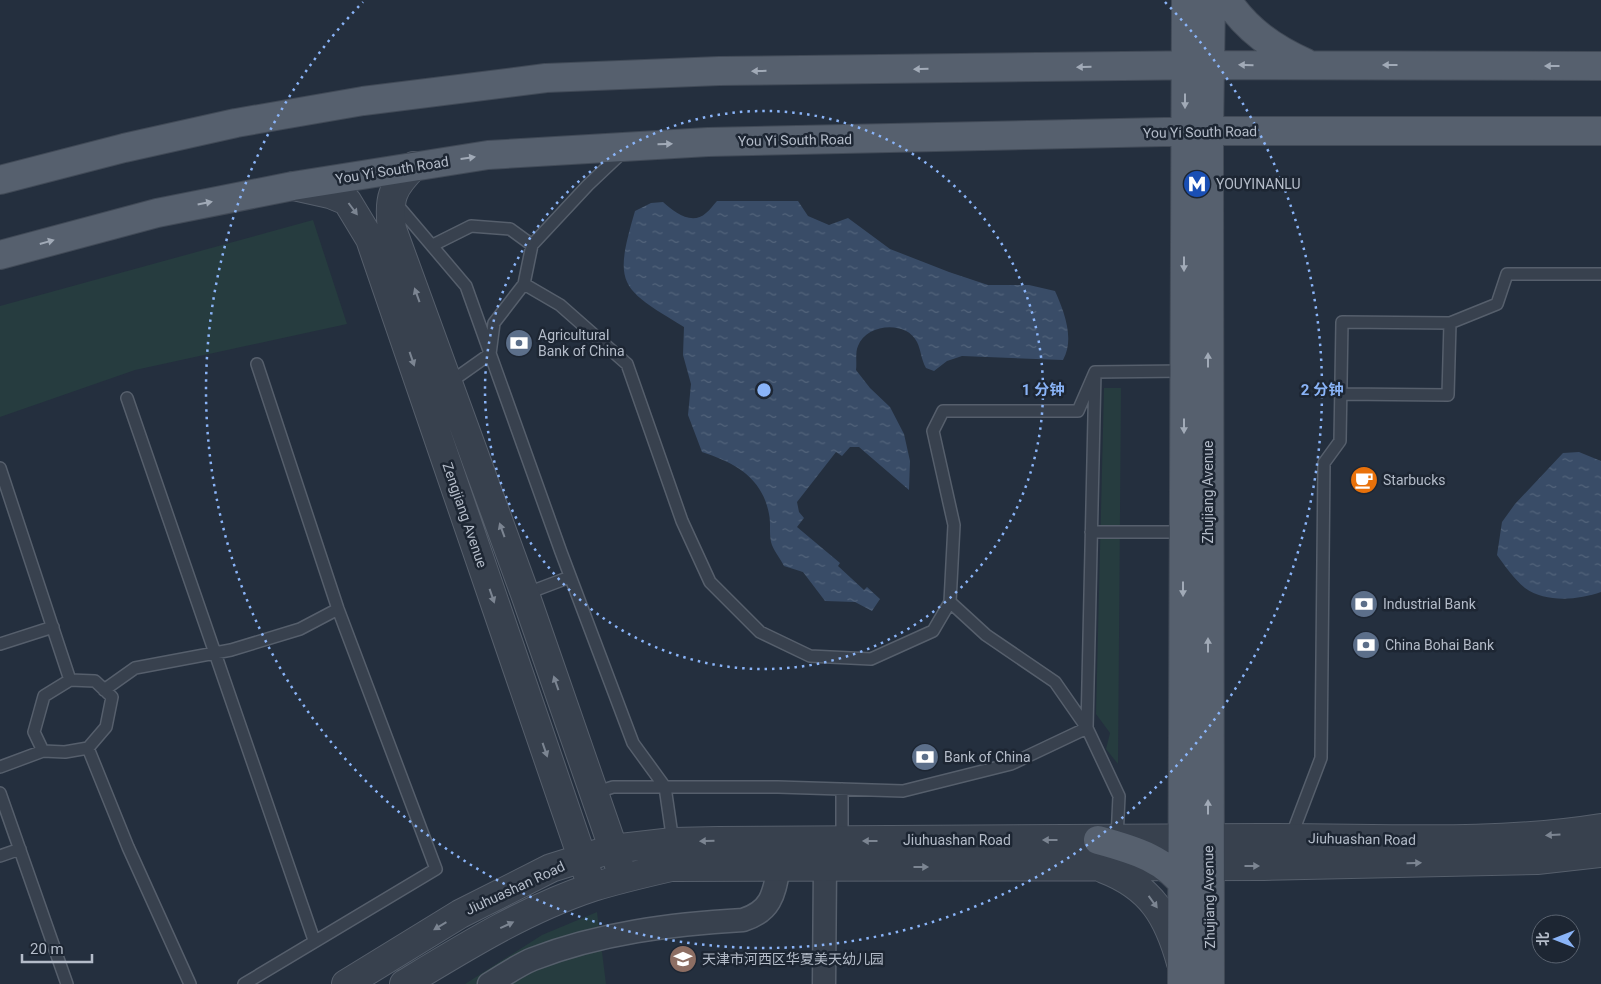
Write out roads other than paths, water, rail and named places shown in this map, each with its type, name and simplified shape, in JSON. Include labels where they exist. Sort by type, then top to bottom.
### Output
[{"type":"main road","name":"Zhujiang Avenue","points":[[1186,0],[1197,65],[1210,973]]},
{"type":"main road","name":"Zhujiang Avenue","points":[[1197,65],[1211,0]]},
{"type":"main road","points":[[1227,0],[1244,23],[1258,36],[1290,56],[1312,65]]},
{"type":"main road","points":[[0,180],[124,148],[236,123],[363,101],[546,78],[719,71],[1197,65],[1601,66]]},
{"type":"main road","name":"Zhujiang Avenue","points":[[1182,976],[1177,871],[1182,838],[1184,371],[1197,131]]},
{"type":"main road","name":"You Yi South Road","points":[[0,255],[157,213],[292,186],[488,155],[630,145],[1197,131],[1601,131]]},
{"type":"main road","points":[[1108,840],[1147,854],[1177,871],[1194,897],[1202,917],[1210,973]]},
{"type":"street","points":[[391,197],[399,181],[414,166]]},
{"type":"street","name":"Zengjiang Avenue","points":[[292,186],[330,194],[348,202],[370,239],[592,887]]},
{"type":"street","name":"Zengjiang Avenue","points":[[391,197],[392,229],[525,594],[612,849],[624,878]]},
{"type":"street","name":"Jiuhuashan Road","points":[[346,984],[460,914],[552,868],[612,849],[673,842],[1182,838],[1422,840],[1561,834],[1601,828]]},
{"type":"street","name":"Jiuhuashan Road","points":[[404,984],[487,934],[592,887],[671,867],[1098,867],[1177,871],[1209,866],[1527,860],[1601,853]]},
{"type":"street","points":[[489,984],[531,959],[593,940],[653,928],[743,920],[756,916],[770,902],[779,867]]},
{"type":"street","points":[[824,984],[825,867]]},
{"type":"street","points":[[1098,867],[1122,876],[1149,896],[1167,924],[1182,976]]},
{"type":"lane","points":[[449,382],[490,354],[494,323],[524,284],[532,245],[588,185],[630,145]]},
{"type":"lane","points":[[391,197],[466,286],[570,577],[634,743],[665,787],[673,842]]},
{"type":"lane","points":[[433,245],[471,226],[510,229],[532,245]]},
{"type":"lane","points":[[1291,838],[1321,758],[1324,463],[1340,441],[1342,322],[1450,323],[1497,304],[1507,274],[1601,274]]},
{"type":"lane","points":[[524,284],[560,305],[627,364],[682,521],[710,582],[760,632],[810,656],[872,659],[933,631],[950,602],[954,525],[933,431],[943,411],[1078,411],[1095,372]]},
{"type":"lane","points":[[1341,394],[1448,395],[1450,323]]},
{"type":"lane","points":[[244,984],[314,940],[436,869],[338,609],[256,364]]},
{"type":"lane","points":[[1095,372],[1184,371]]},
{"type":"lane","points":[[1087,728],[1095,372]]},
{"type":"lane","points":[[127,398],[314,940]]},
{"type":"lane","points":[[0,468],[70,680]]},
{"type":"lane","points":[[1091,532],[1183,532]]},
{"type":"lane","points":[[525,594],[570,577]]},
{"type":"lane","points":[[950,602],[986,635],[1055,682],[1087,728],[1119,796],[1108,840]]},
{"type":"lane","points":[[104,690],[135,668],[231,650],[300,629],[338,609]]},
{"type":"lane","points":[[0,644],[53,627]]},
{"type":"lane","points":[[0,767],[43,751],[65,752],[88,748],[106,727],[112,697],[95,681],[70,680],[44,696],[34,732],[43,751]]},
{"type":"lane","points":[[594,792],[613,787],[903,791],[1011,764],[1087,728]]},
{"type":"lane","points":[[88,748],[128,847],[190,984]]},
{"type":"lane","points":[[842,789],[842,841]]},
{"type":"lane","points":[[0,793],[67,984]]},
{"type":"lane","points":[[0,856],[20,849]]},
{"type":"water","points":[[717,201],[798,201],[808,216],[829,225],[848,218],[890,249],[949,272],[988,285],[1029,285],[1055,291],[1062,307],[1068,334],[1068,343],[1063,360],[962,356],[947,361],[934,371],[926,368],[917,342],[912,335],[904,330],[896,328],[877,329],[862,339],[857,348],[856,370],[870,388],[890,407],[904,434],[910,461],[909,490],[859,447],[850,447],[842,456],[836,452],[797,502],[799,512],[804,518],[797,527],[840,563],[838,566],[864,590],[867,587],[880,599],[872,611],[855,602],[825,601],[803,572],[784,566],[771,542],[769,514],[760,490],[745,473],[736,467],[702,452],[688,415],[691,384],[683,355],[684,327],[646,303],[627,283],[624,270],[624,255],[635,211],[651,203],[663,202],[683,216],[695,218],[701,217]]},
{"type":"water","points":[[1579,452],[1601,461],[1601,592],[1582,597],[1562,599],[1542,596],[1525,588],[1497,555],[1502,522],[1515,504],[1563,453]]},
{"type":"place","name":"YOUYINANLU","points":[[1197,184]]},
{"type":"place","name":"Agricultural Bank of China","points":[[519,343]]},
{"type":"place","name":"Starbucks","points":[[1364,480]]},
{"type":"place","name":"Industrial Bank","points":[[1364,604]]},
{"type":"place","name":"China Bohai Bank","points":[[1366,645]]},
{"type":"place","name":"Bank of China","points":[[925,757]]},
{"type":"place","name":"天津市河西区华夏美天幼儿园","points":[[683,959]]}]
